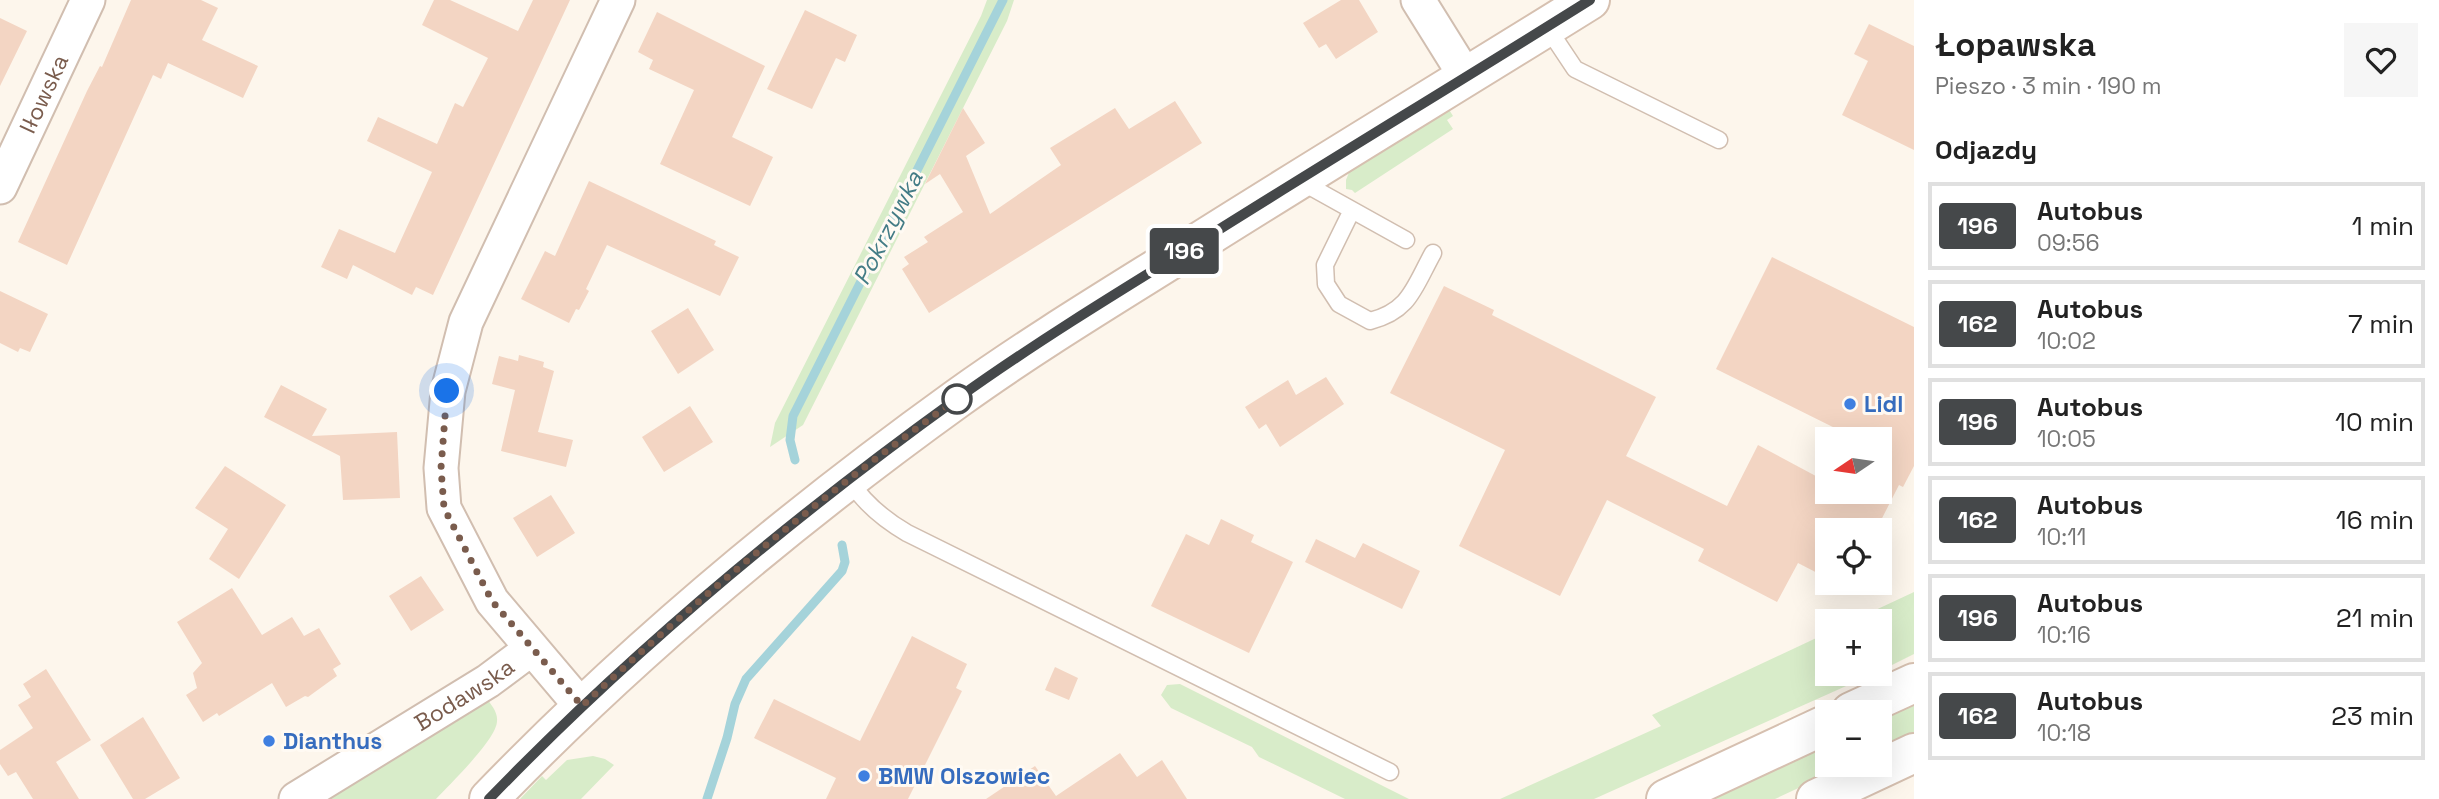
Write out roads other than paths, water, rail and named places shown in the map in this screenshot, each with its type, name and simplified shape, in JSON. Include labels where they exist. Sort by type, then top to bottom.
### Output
[{"type":"street","name":"Iłowska","points":[[0,187],[88,0]]},
{"type":"street","points":[[531,649],[492,601],[444,508],[441,468],[447,391],[466,322],[618,0]]},
{"type":"street","points":[[1419,0],[1466,77]]},
{"type":"street","points":[[489,799],[650,642],[849,480],[957,399],[1041,342],[1298,180],[1590,0]]},
{"type":"street","name":"Bodawska","points":[[296,799],[488,681],[531,649],[582,706]]},
{"type":"street","points":[[1877,700],[1914,683]]},
{"type":"street","points":[[1666,799],[1815,729]]},
{"type":"street","points":[[1816,799],[1914,753]]},
{"type":"lane","points":[[1547,27],[1576,69],[1719,140]]},
{"type":"lane","points":[[1298,180],[1406,240]]},
{"type":"lane","points":[[1352,210],[1325,265],[1326,284],[1339,304],[1370,321],[1388,317],[1404,305],[1433,253]]},
{"type":"lane","points":[[849,480],[859,496],[907,533],[1390,772]]},
{"type":"waterway","name":"Pokrzywka","points":[[795,460],[790,440],[793,416],[1003,0]]},
{"type":"waterway","name":"Pokrzywka","points":[[707,799],[735,704],[746,679],[842,571],[845,562],[842,545]]},
{"type":"place","name":"Lidl","points":[[1850,404]]},
{"type":"place","name":"Dianthus","points":[[269,741]]},
{"type":"place","name":"BMW Olszowiec","points":[[864,776]]}]
